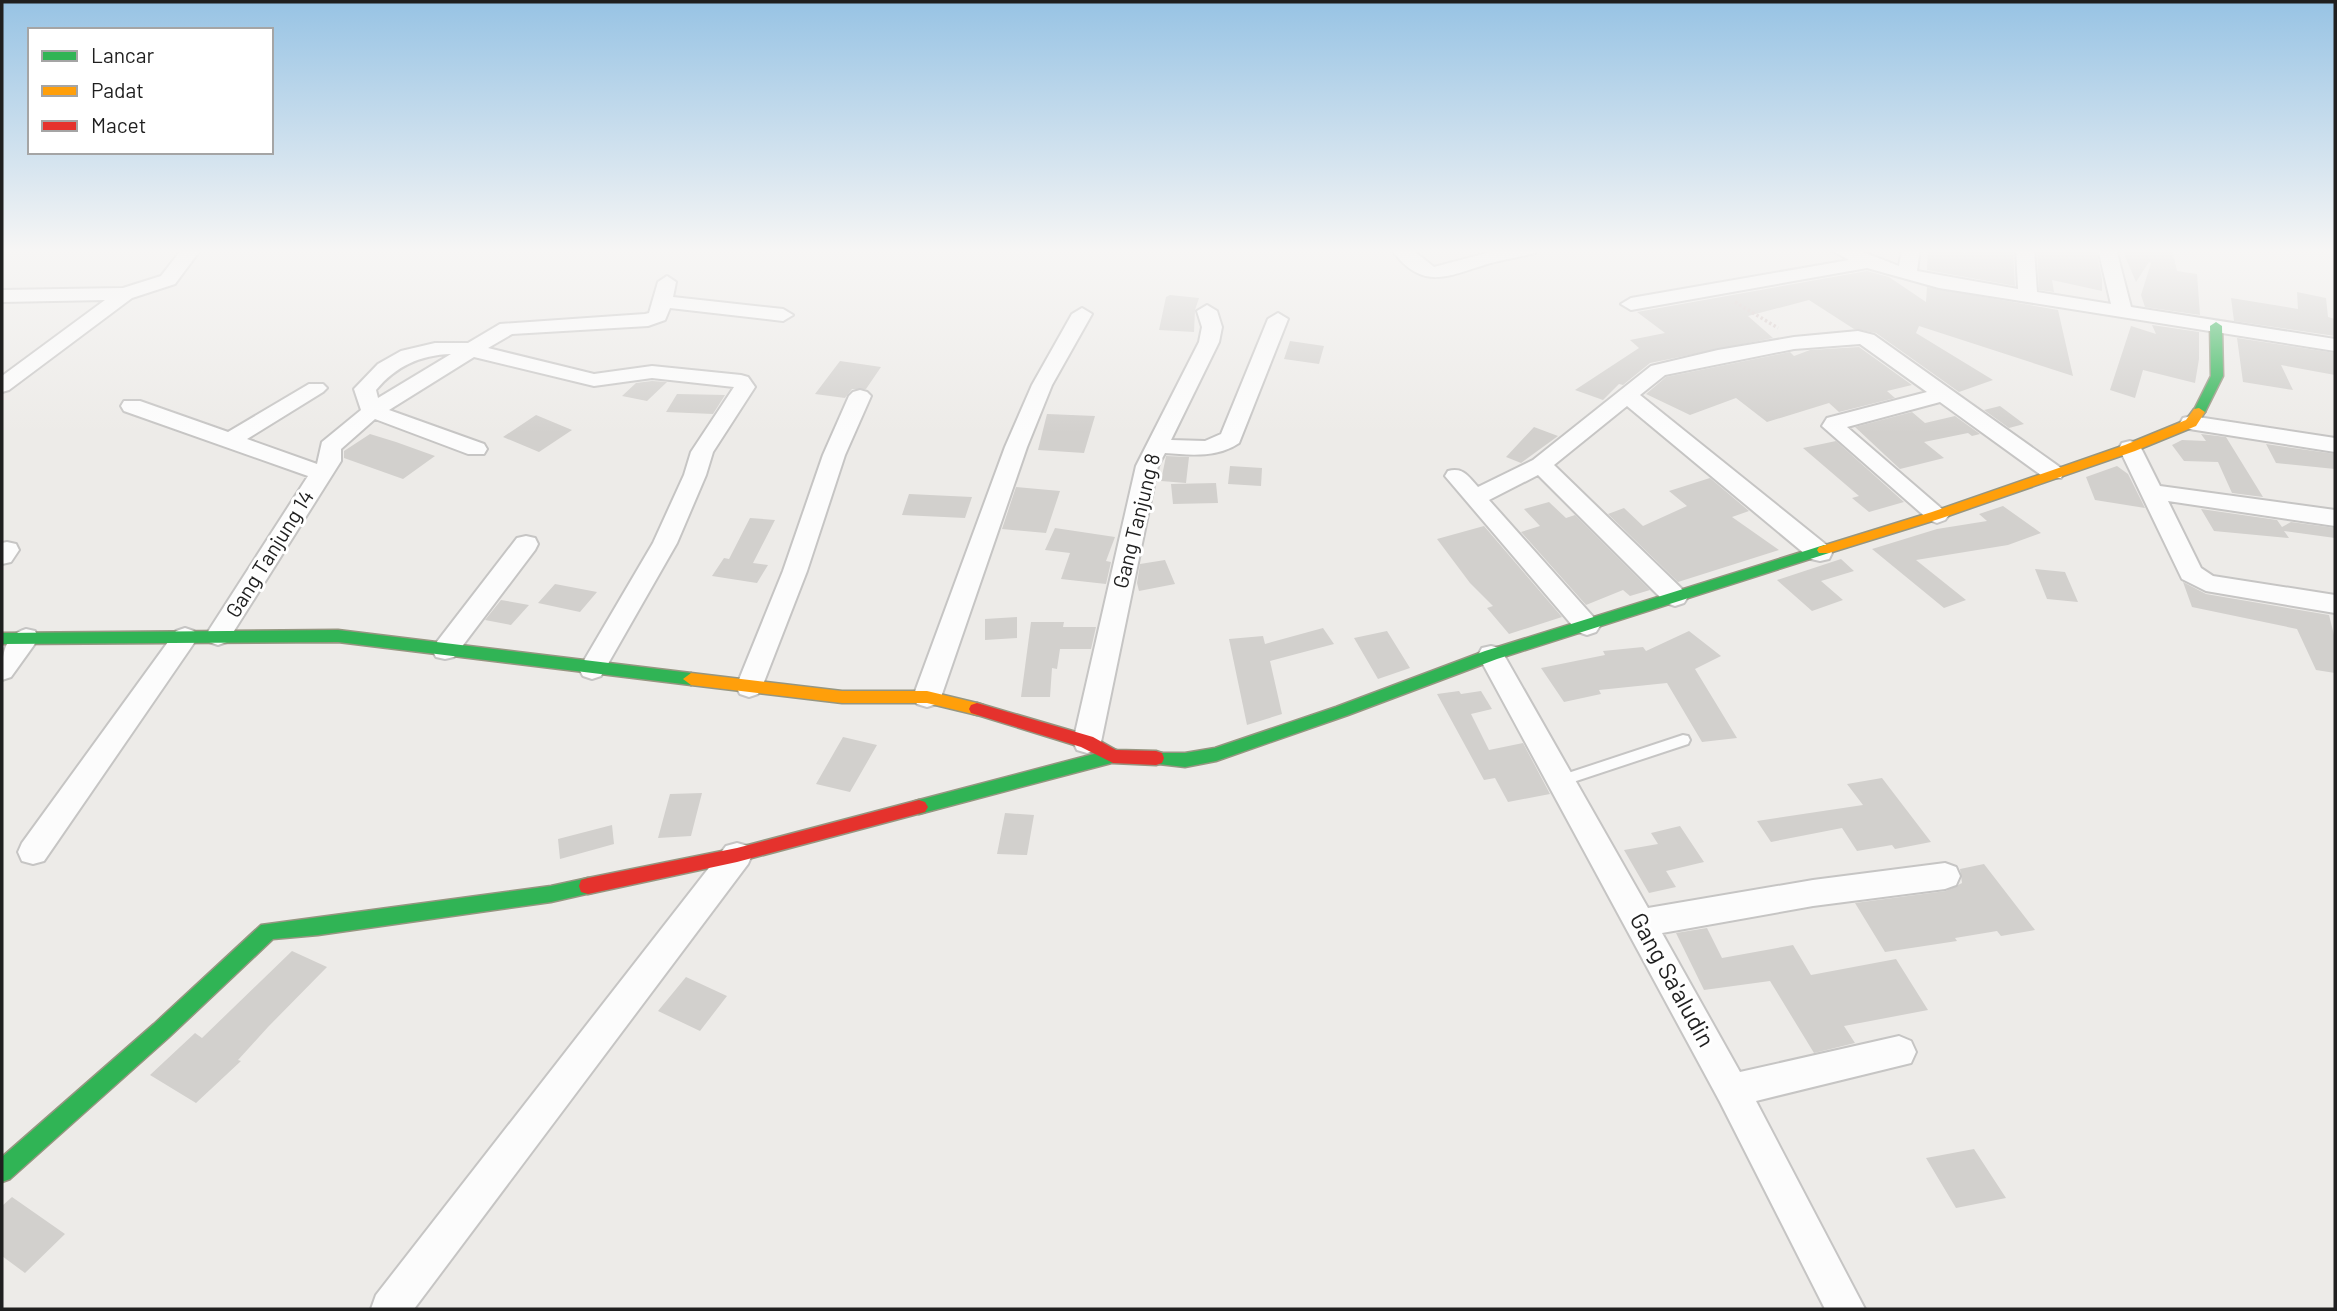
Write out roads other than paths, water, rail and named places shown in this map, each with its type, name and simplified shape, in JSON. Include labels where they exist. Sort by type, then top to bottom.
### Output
[{"type":"street","points":[[2,386],[102,310]]},
{"type":"street","points":[[372,411],[468,349],[507,328],[648,320],[659,316],[660,310]]},
{"type":"street","points":[[758,310],[783,315]]},
{"type":"street","points":[[2111,310],[2335,345]]},
{"type":"street","name":"Gang Tanjung 8","points":[[1087,742],[1147,466],[1209,342],[1212,327],[1207,311]]},
{"type":"street","points":[[927,697],[1016,447],[1042,385],[1082,314]]},
{"type":"street","points":[[1155,446],[1213,447],[1231,438],[1278,319]]},
{"type":"street","points":[[2191,423],[2205,404],[2217,376],[2216,326]]},
{"type":"street","points":[[1476,497],[1541,465],[1658,370],[1685,362],[1794,343],[1858,337],[1867,339],[1941,395],[2053,473]]},
{"type":"street","points":[[372,411],[365,389],[377,373],[398,359],[442,346],[468,349],[594,380],[652,372],[741,381],[745,387],[702,453],[665,543],[592,669]]},
{"type":"street","points":[[231,440],[316,388]]},
{"type":"street","points":[[1626,394],[1820,553]]},
{"type":"street","points":[[1937,515],[1833,426],[1835,423],[1941,395]]},
{"type":"street","points":[[750,687],[795,571],[834,455],[860,396]]},
{"type":"street","points":[[132,406],[321,473]]},
{"type":"street","points":[[372,411],[476,449]]},
{"type":"street","name":"Gang Tanjung 14","points":[[218,636],[330,461],[330,447],[372,411]]},
{"type":"street","points":[[2,1171],[161,1031],[268,931],[318,927],[551,894],[737,855],[1113,756],[1185,760],[1216,754],[1342,711],[1490,655],[1937,515],[2130,448],[2191,423],[2335,445]]},
{"type":"street","points":[[2130,448],[2191,573],[2197,579],[2333,609]]},
{"type":"street","points":[[1541,465],[1675,597]]},
{"type":"street","points":[[1456,475],[1587,626]]},
{"type":"street","points":[[2153,492],[2335,518]]},
{"type":"street","points":[[445,650],[526,544]]},
{"type":"street","points":[[2,670],[14,638],[338,636],[592,669],[842,697],[927,697],[1004,715],[1087,742],[1113,756]]},
{"type":"street","points":[[33,852],[185,637]]},
{"type":"street","name":"Gang Sa'aludin","points":[[1490,655],[1732,1090],[1846,1309]]},
{"type":"street","points":[[390,1309],[737,855]]},
{"type":"street","points":[[1641,923],[1836,889],[1945,876]]},
{"type":"street","points":[[1732,1090],[1899,1052]]},
{"type":"lane","points":[[1561,781],[1683,740]]}]
